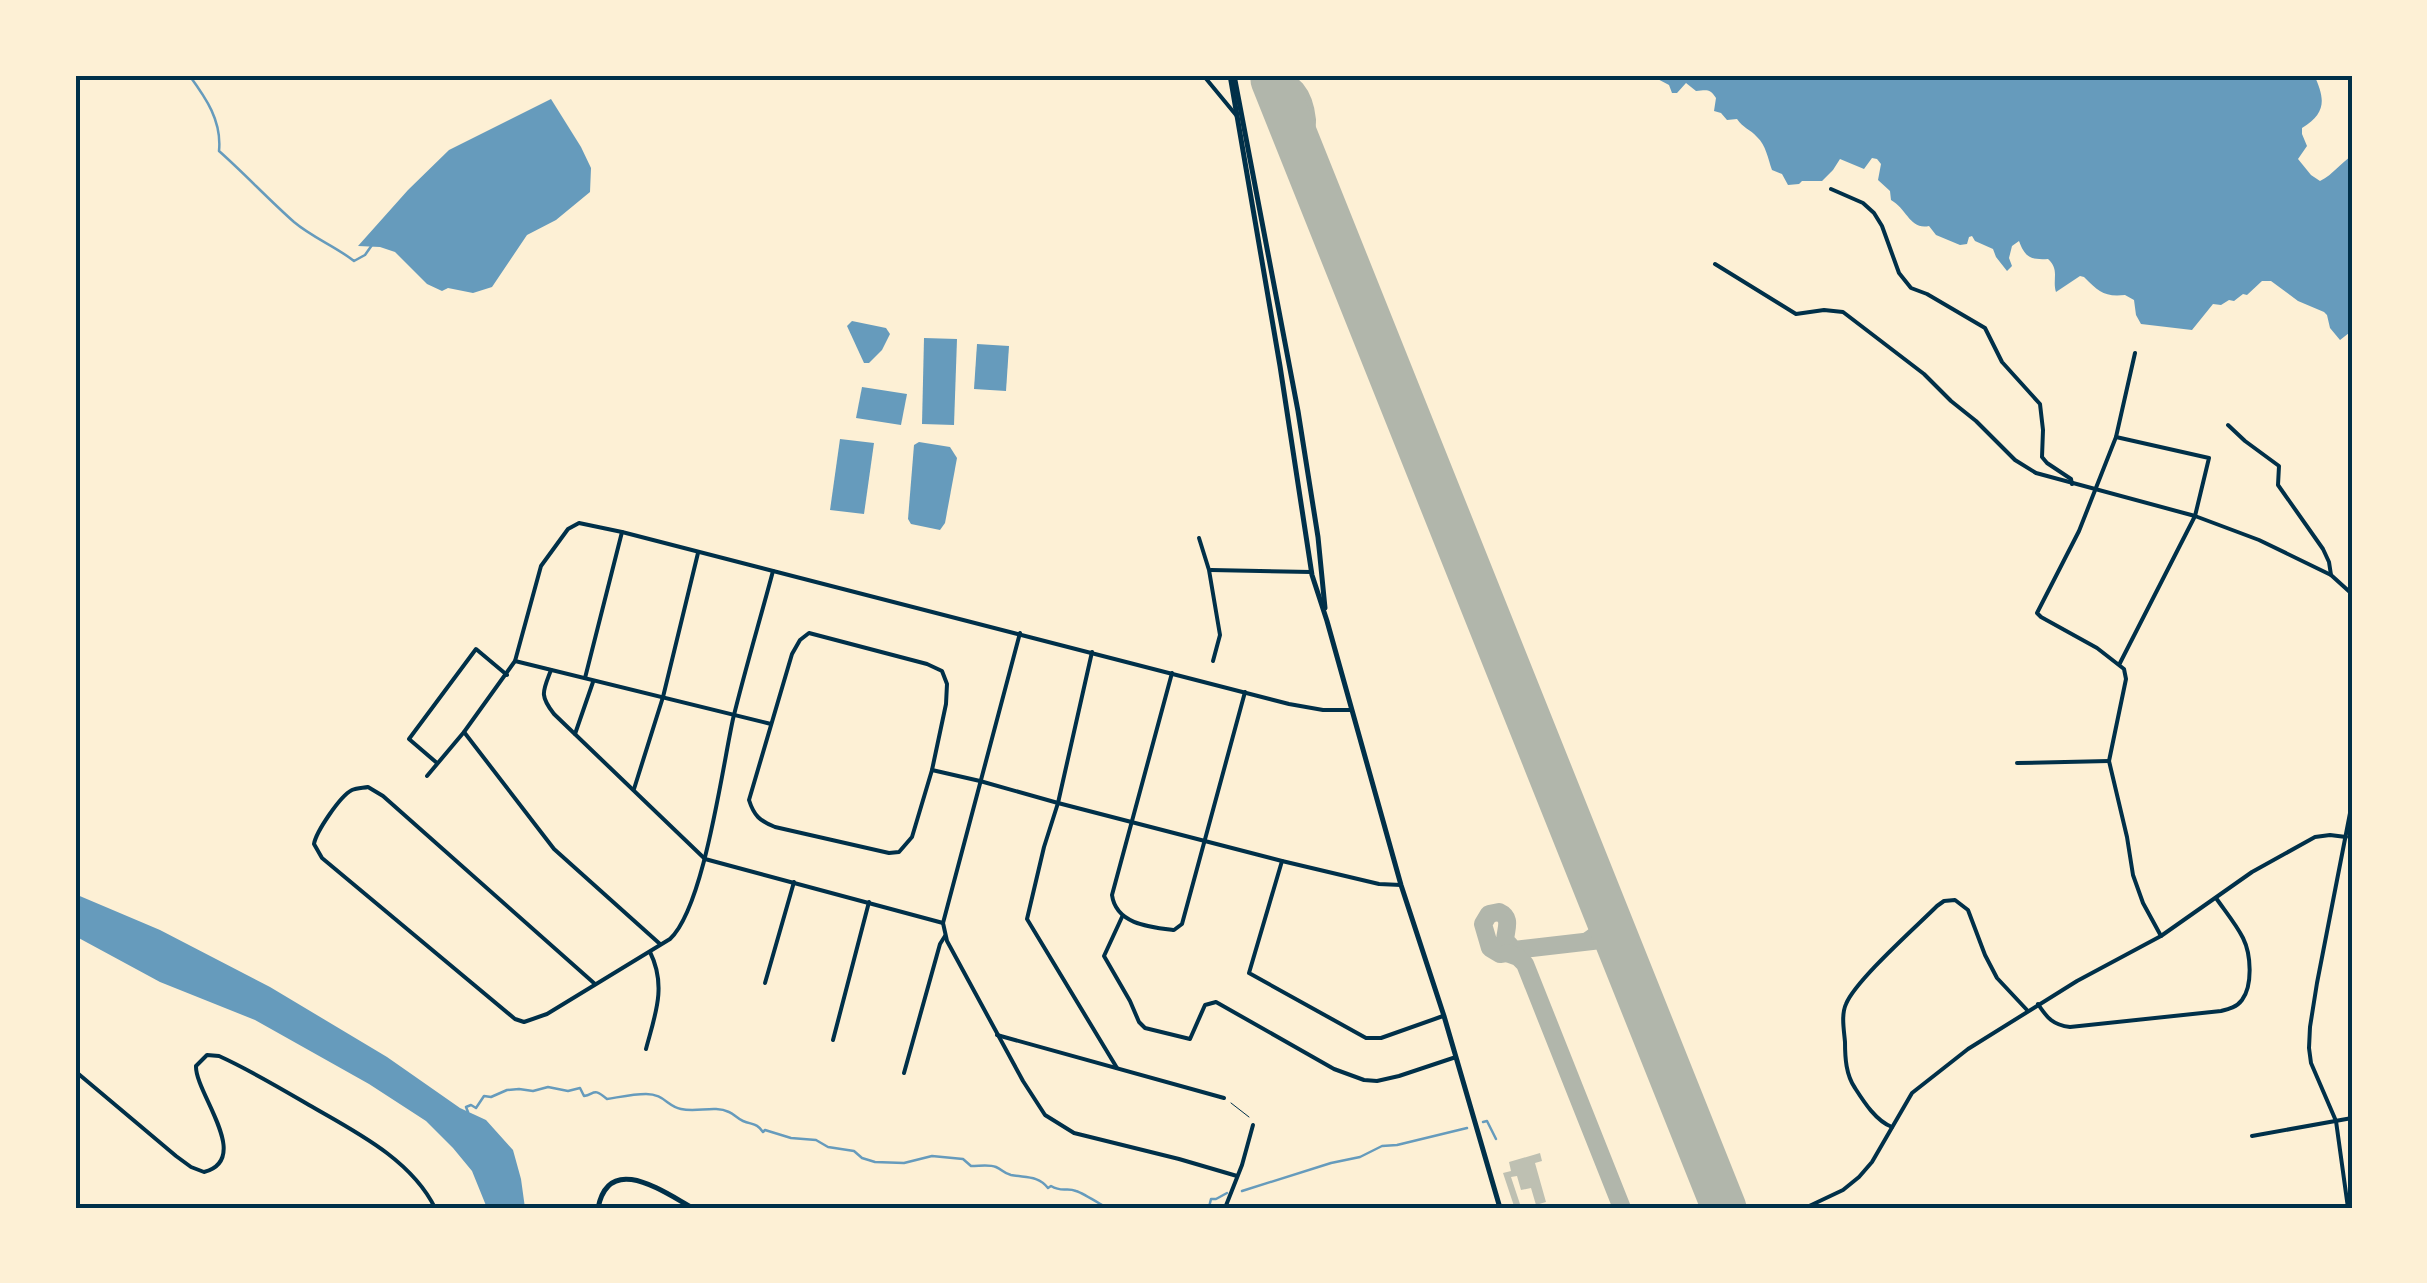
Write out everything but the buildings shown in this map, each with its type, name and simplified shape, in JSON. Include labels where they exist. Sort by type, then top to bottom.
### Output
[{"type":"main road","points":[[1232,75],[1311,572],[1500,1208]]},
{"type":"main road","points":[[1232,75],[1269,247],[1298,411],[1327,621]]},
{"type":"main road","points":[[598,1208],[606,1187],[621,1179],[652,1187],[693,1208]]},
{"type":"street","points":[[1202,75],[1236,115]]},
{"type":"street","points":[[1831,188],[1863,203],[1874,213],[1899,273],[1911,288],[1985,328],[2002,362],[2040,404],[2042,457],[2072,479],[2072,484]]},
{"type":"street","points":[[1716,264],[1796,314],[1843,312],[1924,374],[2015,460],[2036,474],[2194,516],[2259,540],[2331,575],[2352,594]]},
{"type":"street","points":[[2135,353],[2116,437],[2079,531],[2037,613],[2124,668],[2126,680],[2109,762],[2132,875],[2161,936]]},
{"type":"street","points":[[2228,425],[2279,466],[2278,485],[2323,549],[2331,575]]},
{"type":"street","points":[[2116,437],[2209,458],[2194,516],[2120,663]]},
{"type":"street","points":[[427,776],[507,675],[515,661],[541,566],[568,528],[579,524],[1245,692],[1323,710],[1352,710]]},
{"type":"street","points":[[585,678],[622,532]]},
{"type":"street","points":[[1199,538],[1209,570],[1220,635],[1213,661]]},
{"type":"street","points":[[634,789],[663,697],[698,552]]},
{"type":"street","points":[[1209,570],[1311,572]]},
{"type":"street","points":[[595,984],[368,786],[344,796],[316,835],[314,844],[322,858],[515,1018],[524,1022],[547,1014],[650,952],[676,934],[683,923],[705,859],[734,717],[773,571]]},
{"type":"street","points":[[809,633],[942,671],[946,704],[932,770],[912,836],[899,852],[888,853],[775,827],[760,820],[749,800],[792,654],[809,633]]},
{"type":"street","points":[[1020,633],[943,922],[945,936],[1036,1103],[1055,1123],[1074,1133],[1238,1176]]},
{"type":"street","points":[[437,763],[409,739],[476,648],[507,675]]},
{"type":"street","points":[[1092,652],[1058,804],[1026,920],[1117,1068]]},
{"type":"street","points":[[515,661],[770,724]]},
{"type":"street","points":[[551,670],[543,698],[554,714],[705,859],[943,922]]},
{"type":"street","points":[[1172,672],[1112,896],[1122,917],[1160,928],[1174,930],[1182,924],[1245,692]]},
{"type":"street","points":[[575,734],[594,681]]},
{"type":"street","points":[[464,732],[554,849],[661,944]]},
{"type":"street","points":[[2017,763],[2109,762]]},
{"type":"street","points":[[932,770],[1282,861],[1379,884],[1401,885]]},
{"type":"street","points":[[2348,1208],[2336,1122],[2311,1063],[2310,1037],[2352,804]]},
{"type":"street","points":[[1804,1208],[1843,1190],[1859,1177],[1872,1162],[1912,1092],[1968,1049],[2108,963],[2161,936],[2252,872],[2315,837],[2346,837]]},
{"type":"street","points":[[1282,861],[1250,973],[1366,1038],[1381,1038],[1444,1016]]},
{"type":"street","points":[[765,983],[794,882]]},
{"type":"street","points":[[2038,1004],[2052,1022],[2070,1027],[2221,1011],[2236,1005],[2249,981],[2246,949],[2216,898]]},
{"type":"street","points":[[1892,1127],[1875,1115],[1851,1083],[1846,1061],[1845,1007],[1867,977],[1937,906],[1955,900],[1968,910],[1998,978],[2028,1011]]},
{"type":"street","points":[[834,1040],[869,902]]},
{"type":"street","points":[[1122,917],[1104,956],[1139,1022],[1153,1031],[1190,1039],[1205,1005],[1216,1002],[1334,1069],[1364,1080],[1399,1076],[1456,1057]]},
{"type":"street","points":[[904,1073],[945,936]]},
{"type":"street","points":[[646,1049],[661,988],[650,952]]},
{"type":"street","points":[[997,1035],[1224,1098]]},
{"type":"street","points":[[75,1071],[176,1156],[204,1172],[221,1161],[223,1143],[217,1120],[198,1084],[196,1066],[208,1056],[219,1056],[382,1150],[414,1179],[435,1208]]},
{"type":"street","points":[[2252,1136],[2352,1118]]},
{"type":"street","points":[[1225,1208],[1253,1125]]},
{"type":"path","points":[[1224,1098],[1245,1113],[1253,1125]]},
{"type":"water","points":[[1650,75],[2314,75],[2322,105],[2316,117],[2302,128],[2307,146],[2298,159],[2320,181],[2352,156],[2352,334],[2340,340],[2324,312],[2298,301],[2271,281],[2262,281],[2234,301],[2213,304],[2192,330],[2141,324],[2134,300],[2102,292],[2084,277],[2056,292],[2052,263],[2029,256],[2019,241],[2012,246],[2012,266],[2007,271],[1993,249],[1972,236],[1967,244],[1960,245],[1936,235],[1929,226],[1917,225],[1891,200],[1890,191],[1878,180],[1881,164],[1877,159],[1872,158],[1864,169],[1840,159],[1822,181],[1788,185],[1782,174],[1772,170],[1765,148],[1754,134],[1737,119],[1727,120],[1714,111],[1716,98],[1712,93],[1696,91],[1686,83],[1672,93],[1669,85]]},
{"type":"water","points":[[551,99],[591,168],[590,192],[556,220],[527,235],[492,287],[473,293],[448,288],[442,291],[427,284],[395,252],[358,246],[449,150]]},
{"type":"water","points":[[852,321],[886,328],[890,334],[869,363],[864,363],[847,326]]},
{"type":"water","points":[[924,338],[957,339],[954,425],[922,424]]},
{"type":"water","points":[[977,344],[1009,346],[1006,391],[974,389]]},
{"type":"water","points":[[862,387],[907,394],[901,425],[856,418]]},
{"type":"water","points":[[840,439],[874,443],[864,514],[830,510]]},
{"type":"water","points":[[919,442],[950,447],[957,458],[945,523],[940,530],[911,524],[908,519],[914,445]]},
{"type":"water","points":[[75,894],[160,930],[270,987],[387,1057],[460,1108],[486,1120],[513,1150],[525,1208],[487,1208],[472,1171],[453,1148],[426,1121],[369,1084],[255,1020],[160,982],[75,936]]},
{"type":"waterway","points":[[189,75],[215,120],[219,151],[284,213],[354,261],[372,245]]},
{"type":"waterway","points":[[468,1112],[466,1107],[476,1108],[484,1096],[507,1090],[580,1088],[584,1096],[596,1092],[607,1099],[652,1095],[681,1109],[723,1110],[763,1132],[816,1140],[875,1162],[904,1163],[932,1156],[963,1159],[971,1166],[993,1166],[1008,1174],[1036,1179],[1048,1188],[1076,1191],[1107,1208]]},
{"type":"waterway","points":[[1483,1122],[1487,1121],[1496,1139]]},
{"type":"waterway","points":[[1242,1191],[1360,1157],[1382,1146],[1467,1128]]},
{"type":"waterway","points":[[1202,1208],[1209,1207],[1211,1199],[1227,1193]]},
{"type":"taxiway","points":[[1293,129],[1269,101],[1269,91],[1284,83],[1296,89],[1303,104],[1309,169]]},
{"type":"taxiway","points":[[1518,951],[1500,954],[1490,948],[1483,924],[1489,914],[1499,912],[1506,917],[1505,940],[1514,950],[1601,940],[1613,945],[1623,956]]},
{"type":"taxiway","points":[[1589,940],[1600,932],[1606,913]]},
{"type":"taxiway","points":[[1507,953],[1525,964],[1622,1208]]},
{"type":"runway","points":[[1273,80],[1724,1208]]}]
